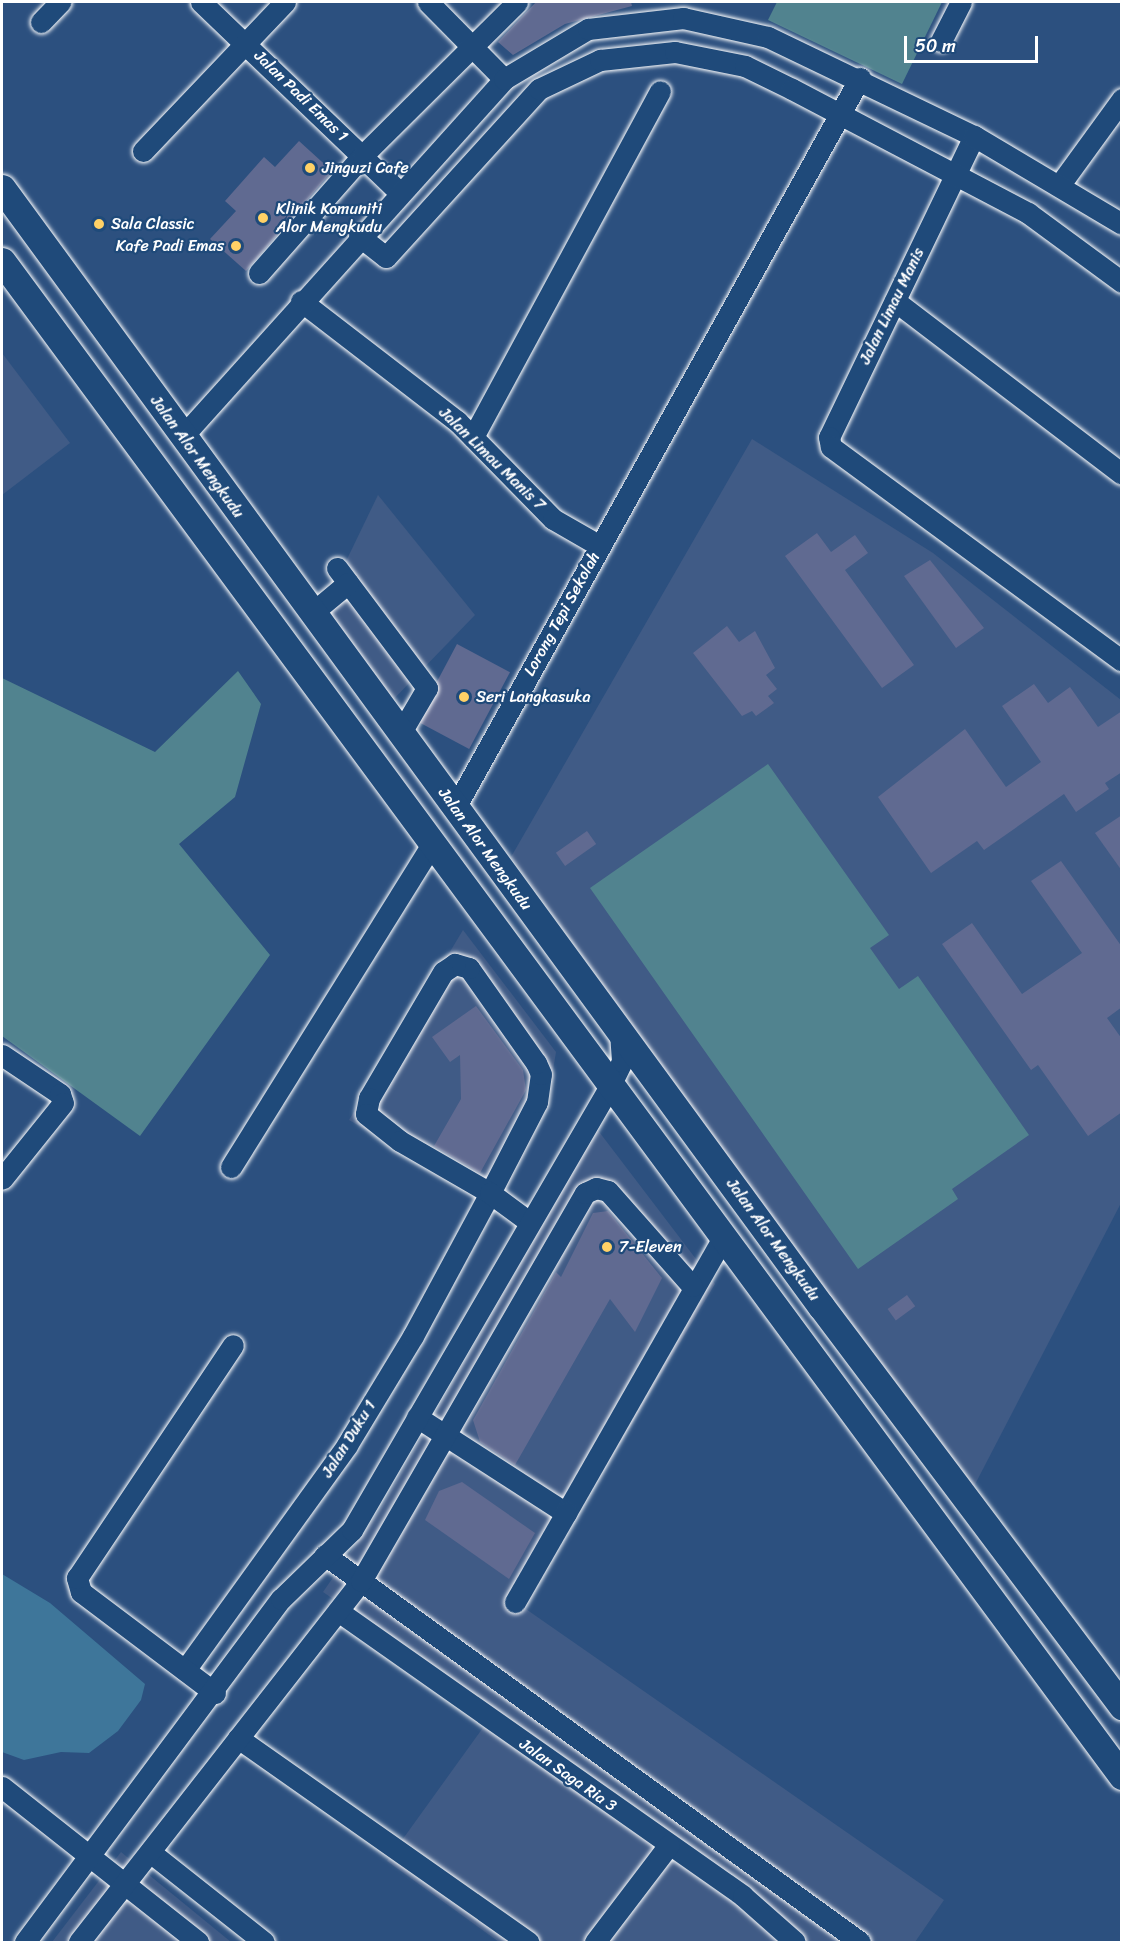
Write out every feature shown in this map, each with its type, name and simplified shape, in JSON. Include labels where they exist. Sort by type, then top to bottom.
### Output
[{"type":"main road","name":"Jalan Alor Mengkudu","points":[[2,188],[620,1033],[1122,1706]]},
{"type":"main road","points":[[2,261],[1122,1776]]},
{"type":"main road","points":[[185,506],[185,477],[196,471],[210,475]]},
{"type":"street","points":[[41,22],[60,2]]},
{"type":"street","name":"Jalan Padi Emas 1","points":[[201,2],[399,192]]},
{"type":"street","points":[[143,150],[285,2]]},
{"type":"street","points":[[428,2],[475,47],[504,79]]},
{"type":"street","points":[[259,273],[363,155],[475,47],[517,2]]},
{"type":"street","points":[[941,41],[961,2]]},
{"type":"street","points":[[182,437],[359,236],[504,79],[588,29],[653,17],[719,22],[860,78],[1061,183],[1122,224]]},
{"type":"street","points":[[359,236],[387,257],[539,89],[600,60],[642,52],[715,59],[744,66],[1028,213],[1122,282]]},
{"type":"street","name":"Lorong Tepi Sekolah","points":[[455,808],[860,78]]},
{"type":"street","points":[[473,437],[660,91]]},
{"type":"street","points":[[1061,183],[1122,99]]},
{"type":"street","name":"Jalan Limau Manis","points":[[974,136],[829,437],[835,455],[1122,661]]},
{"type":"street","points":[[895,300],[1122,474]]},
{"type":"street","name":"Jalan Limau Manis 7","points":[[301,301],[473,437],[530,499],[600,546]]},
{"type":"street","points":[[312,613],[343,575],[427,688],[400,734]]},
{"type":"street","points":[[231,1167],[433,842]]},
{"type":"street","name":"Jalan Duku 1","points":[[184,1670],[346,1445],[490,1192],[537,1102],[541,1074],[469,968],[455,964],[443,972],[369,1098],[366,1114],[400,1141],[490,1192]]},
{"type":"street","points":[[26,1942],[215,1693],[281,1599],[352,1530],[528,1221],[610,1086],[622,1061],[620,1033]]},
{"type":"street","points":[[2,1055],[60,1095],[63,1103],[2,1179]]},
{"type":"street","points":[[79,1942],[361,1581],[585,1193],[596,1188],[608,1191],[692,1286]]},
{"type":"street","points":[[490,1192],[528,1221]]},
{"type":"street","points":[[515,1602],[692,1286],[723,1238]]},
{"type":"street","points":[[215,1693],[81,1592],[77,1578],[233,1345]]},
{"type":"street","points":[[417,1417],[566,1513]]},
{"type":"street","points":[[325,1555],[860,1942]]},
{"type":"street","name":"Jalan Saga Ria 3","points":[[338,1611],[743,1896],[795,1942]]},
{"type":"street","points":[[238,1738],[528,1942]]},
{"type":"street","points":[[2,1787],[92,1855],[198,1942]]},
{"type":"street","points":[[596,1942],[669,1845]]},
{"type":"street","points":[[150,1852],[264,1942]]},
{"type":"shaded area","points":[[2,353],[70,443],[2,495]]},
{"type":"shaded area","points":[[752,439],[933,553],[1121,700],[1121,1203],[970,1494],[511,857]]},
{"type":"shaded area","points":[[378,495],[475,615],[390,703],[322,611]]},
{"type":"shaded area","points":[[463,930],[556,1052],[547,1107],[495,1204],[349,1120]]},
{"type":"shaded area","points":[[597,1129],[715,1284],[523,1607],[944,1900],[915,1942],[499,1942],[387,1861],[495,1711],[323,1592],[381,1508]]},
{"type":"shaded area","points":[[2,1574],[50,1603],[145,1684],[141,1700],[118,1731],[89,1753],[61,1752],[24,1760],[2,1752]]},
{"type":"shaded area","points":[[121,1852],[231,1942],[52,1942]]},
{"type":"green space","points":[[777,2],[942,2],[902,84],[768,20]]},
{"type":"green space","points":[[238,671],[261,704],[235,797],[179,844],[270,955],[140,1136],[2,1036],[2,678],[155,752]]},
{"type":"green space","points":[[768,764],[889,935],[870,948],[899,989],[918,976],[1029,1135],[952,1189],[958,1199],[858,1269],[590,888]]},
{"type":"building","points":[[536,2],[631,2],[632,6],[565,24],[513,55],[498,42]]},
{"type":"building","points":[[299,141],[332,171],[246,271],[210,239],[236,211],[225,201],[264,157],[275,167]]},
{"type":"building","points":[[817,533],[831,552],[855,535],[868,553],[845,570],[914,665],[882,688],[785,556]]},
{"type":"building","points":[[930,560],[984,628],[956,648],[904,576]]},
{"type":"building","points":[[727,626],[739,642],[755,631],[775,668],[766,675],[777,689],[768,696],[774,703],[756,716],[752,711],[742,716],[693,653]]},
{"type":"building","name":"Seri Langkasuka","points":[[457,644],[510,672],[469,749],[416,721]]},
{"type":"building","points":[[1034,684],[1048,703],[1070,687],[1098,727],[1122,711],[1122,772],[1105,783],[1109,789],[1076,812],[1064,794],[984,850],[977,841],[931,873],[878,797],[965,729],[1006,787],[1041,762],[1002,706]]},
{"type":"building","points":[[1122,815],[1122,871],[1095,833]]},
{"type":"building","points":[[587,831],[596,844],[565,866],[556,853]]},
{"type":"building","points":[[1061,861],[1122,947],[1122,1007],[1107,1018],[1122,1039],[1122,1112],[1088,1136],[1038,1065],[1031,1070],[942,944],[972,923],[1022,994],[1082,953],[1031,881]]},
{"type":"building","points":[[476,1006],[523,1070],[526,1090],[480,1173],[434,1146],[461,1099],[460,1055],[450,1062],[432,1037]]},
{"type":"building","points":[[608,1211],[662,1278],[635,1332],[610,1299],[515,1465],[480,1442],[473,1420],[556,1272],[561,1277],[593,1213]]},
{"type":"building","points":[[907,1295],[915,1306],[896,1320],[888,1309]]},
{"type":"building","points":[[462,1482],[535,1533],[509,1579],[425,1520],[439,1491]]},
{"type":"place","name":"Jinguzi Cafe","points":[[310,168]]},
{"type":"place","name":"Klinik Komuniti Alor Mengkudu","points":[[263,218]]},
{"type":"place","name":"Sala Classic","points":[[99,224]]},
{"type":"place","name":"Kafe Padi Emas","points":[[236,246]]},
{"type":"place","name":"Seri Langkasuka","points":[[464,697]]},
{"type":"place","name":"7-Eleven","points":[[607,1247]]}]
